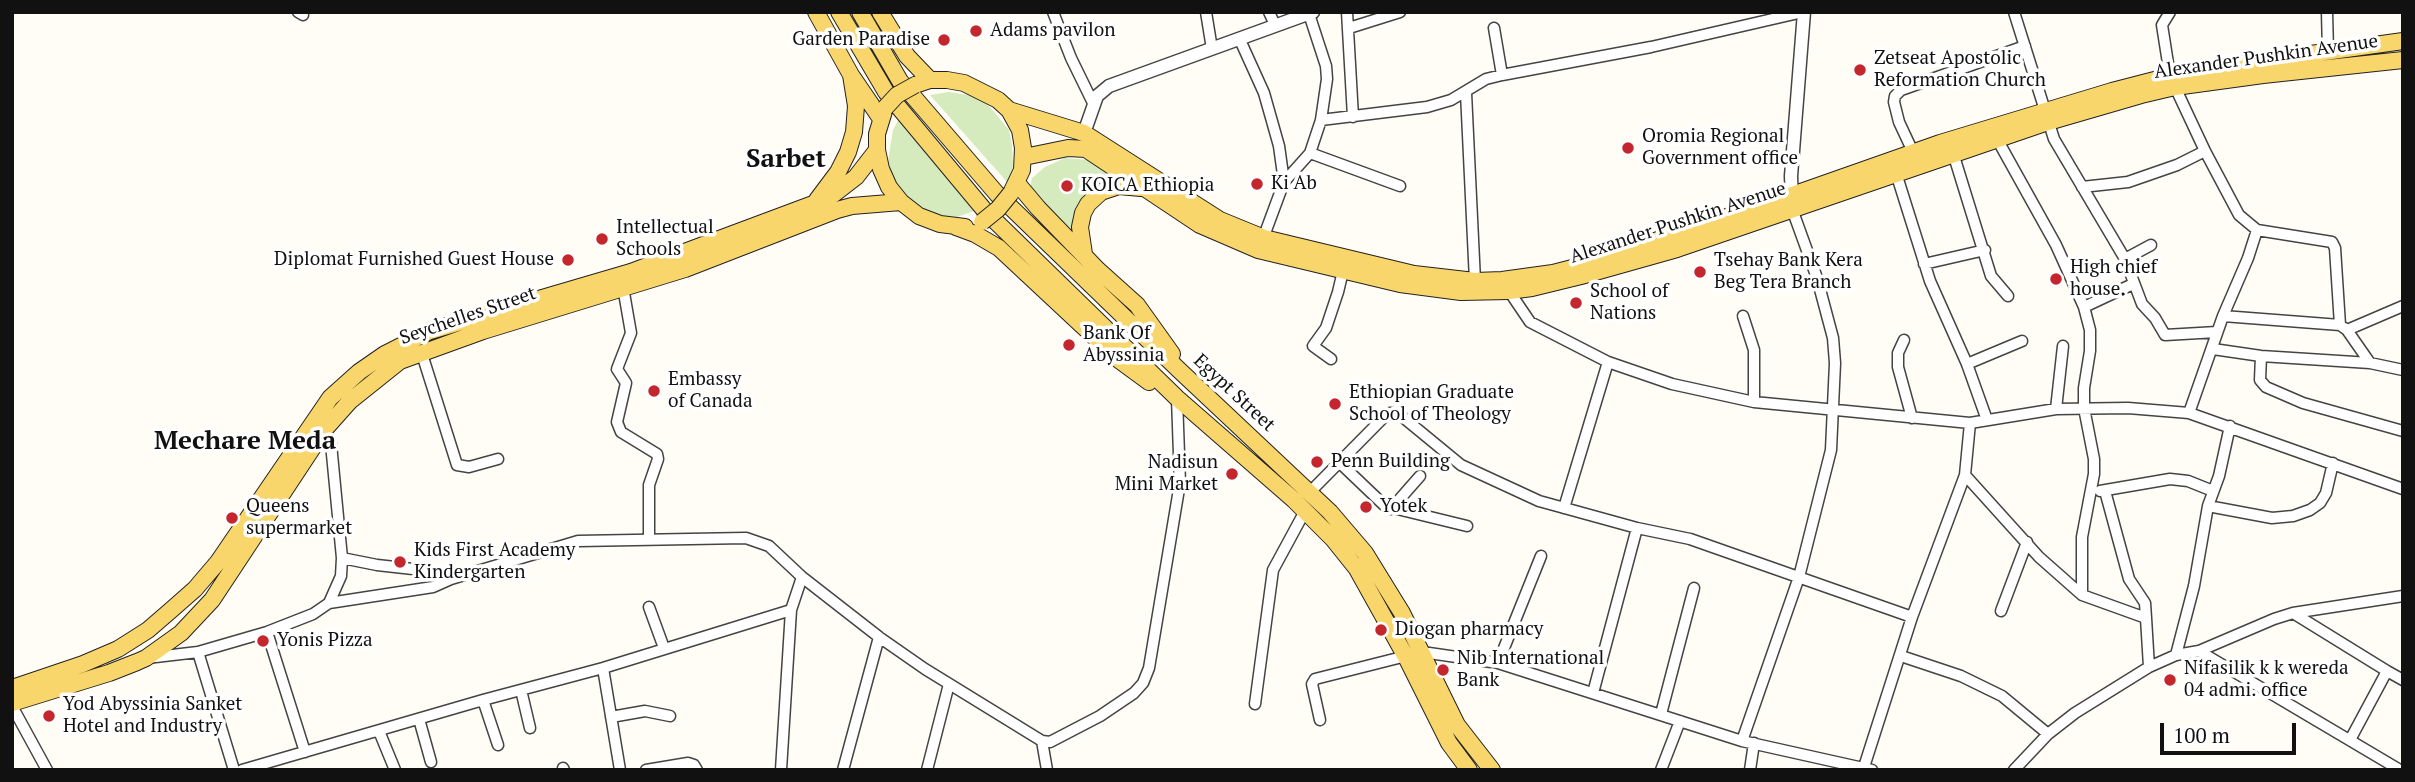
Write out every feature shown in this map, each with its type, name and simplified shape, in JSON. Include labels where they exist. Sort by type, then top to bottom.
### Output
[{"type":"main road","points":[[816,12],[851,75],[884,106]]},
{"type":"main road","points":[[839,12],[884,106],[877,150],[885,178],[901,202],[919,216],[975,234],[999,248],[1119,360],[1154,385],[1175,396]]},
{"type":"main road","points":[[860,12],[915,82]]},
{"type":"main road","points":[[880,12],[907,56],[915,82]]},
{"type":"main road","name":"Alexander Pushkin Avenue","points":[[1024,157],[1068,148],[1086,149],[1200,225],[1342,271],[1414,280],[1475,281],[1521,278],[1580,266],[1896,173],[1945,151],[2046,116],[2261,61],[2403,41]]},
{"type":"main road","name":"Alexander Pushkin Avenue","points":[[2173,82],[2403,60]]},
{"type":"main road","points":[[813,204],[838,172],[854,132],[856,106],[851,75]]},
{"type":"main road","name":"Alexander Pushkin Avenue","points":[[915,82],[947,80],[964,83],[1009,110],[1084,133],[1261,244],[1461,292],[1532,288],[1676,249],[1913,152],[1945,151],[1997,139],[2046,116]]},
{"type":"main road","points":[[884,106],[915,82]]},
{"type":"main road","name":"Egypt Street","points":[[915,82],[998,194],[1178,369],[1310,492],[1365,553],[1402,613],[1457,724],[1492,770]]},
{"type":"main road","name":"Egypt Street","points":[[884,106],[986,212],[1175,396],[1305,510],[1333,539],[1357,569],[1406,657],[1449,743],[1469,770]]},
{"type":"main road","points":[[956,227],[982,222],[998,209],[1014,188],[1024,157],[1020,130],[1009,110]]},
{"type":"main road","name":"Seychelles Street","points":[[12,704],[109,673],[146,658],[181,632],[212,600],[320,423],[330,398],[359,372],[404,343],[430,331],[631,272],[813,204],[834,194],[856,177],[877,150]]},
{"type":"main road","points":[[1084,255],[1080,227],[1088,204],[1101,192],[1119,186],[1143,188]]},
{"type":"main road","points":[[1014,188],[1137,305],[1169,348],[1178,369]]},
{"type":"main road","name":"Seychelles Street","points":[[12,688],[118,649],[148,630],[195,589],[218,562],[320,423],[400,361],[421,351],[685,269],[837,210],[852,206],[901,202]]},
{"type":"street","points":[[1053,12],[1093,103]]},
{"type":"street","points":[[1206,12],[1212,50]]},
{"type":"street","points":[[1269,12],[1275,25]]},
{"type":"street","points":[[1348,12],[1353,117]]},
{"type":"street","points":[[1349,27],[1400,12]]},
{"type":"street","points":[[1321,120],[1427,107],[1466,93],[1486,79],[1651,47],[1804,12],[1791,176],[1792,202],[1818,278],[1833,338],[1834,410],[1831,450],[1798,578],[1742,741]]},
{"type":"street","points":[[2014,12],[2054,139],[2125,259],[2142,304],[2165,335],[2217,332]]},
{"type":"street","points":[[2159,12],[2173,82],[2239,215],[2257,230],[2332,242],[2335,248],[2343,327],[2370,363]]},
{"type":"street","points":[[2162,25],[2170,12]]},
{"type":"street","points":[[2327,12],[2328,52]]},
{"type":"street","points":[[1084,133],[1093,103],[1101,91],[1109,86],[1311,13],[1326,66],[1327,79],[1321,120],[1310,153],[1284,182],[1261,244]]},
{"type":"street","points":[[1494,28],[1502,75]]},
{"type":"street","points":[[1240,40],[1264,93],[1279,146],[1284,182]]},
{"type":"street","points":[[1913,152],[1899,122],[1894,102],[1900,90],[2025,46]]},
{"type":"street","points":[[1466,93],[1475,281]]},
{"type":"street","points":[[1997,139],[2056,245],[2084,307],[2090,330],[2090,351],[2084,378],[2084,408],[2095,474],[2082,537],[2082,595]]},
{"type":"street","points":[[1945,151],[1985,250],[1992,276],[2008,296]]},
{"type":"street","points":[[2082,187],[2128,182],[2177,165],[2205,151]]},
{"type":"street","points":[[1310,153],[1400,186]]},
{"type":"street","points":[[1896,173],[1924,264],[1967,364],[1987,420]]},
{"type":"street","points":[[2189,413],[2257,230]]},
{"type":"street","points":[[2125,259],[2151,245]]},
{"type":"street","points":[[1924,264],[1985,250]]},
{"type":"street","points":[[1331,359],[1313,346],[1326,328],[1342,271]]},
{"type":"street","points":[[2084,307],[2133,284]]},
{"type":"street","points":[[623,287],[632,333],[617,369],[626,383],[617,422],[621,432],[657,454],[658,459],[649,485],[649,540]]},
{"type":"street","points":[[1509,291],[1530,323],[1608,362],[1672,384],[1754,402],[1970,423],[2056,409],[2128,408],[2189,413],[2403,489]]},
{"type":"street","points":[[2223,316],[2343,327],[2403,306]]},
{"type":"street","points":[[1743,316],[1754,350],[1754,402]]},
{"type":"street","points":[[1904,340],[1898,353],[1898,367],[1912,418]]},
{"type":"street","points":[[1967,364],[2022,341]]},
{"type":"street","points":[[2056,409],[2063,346]]},
{"type":"street","points":[[2213,349],[2261,356],[2370,363],[2403,370]]},
{"type":"street","points":[[421,351],[457,465],[469,467],[498,459]]},
{"type":"street","points":[[2261,356],[2260,380],[2266,387],[2303,403],[2403,431]]},
{"type":"street","points":[[1564,508],[1608,362]]},
{"type":"street","points":[[146,658],[198,652],[267,632],[313,614],[329,603],[433,587],[451,579],[579,541],[746,538],[769,546],[802,577],[879,637],[949,684],[1042,741],[1058,739],[1134,693],[1143,683],[1149,668],[1180,484],[1175,396]]},
{"type":"street","points":[[1310,492],[1384,417],[1390,413],[1399,414],[1461,465],[1539,501],[1690,540],[1912,617]]},
{"type":"street","points":[[320,423],[331,444],[342,558],[341,576],[329,603]]},
{"type":"street","points":[[1321,720],[1312,684],[1315,679],[1422,652],[1499,663],[1742,741],[1868,768],[1912,617],[1965,475],[1970,423]]},
{"type":"street","points":[[2176,655],[2194,586],[2208,506],[2220,476],[2230,426]]},
{"type":"street","points":[[1340,463],[1372,495],[1391,509],[1467,526]]},
{"type":"street","points":[[2208,506],[2272,518],[2293,516],[2320,503],[2326,493],[2333,463]]},
{"type":"street","points":[[1965,475],[2049,566],[2082,595],[2146,618]]},
{"type":"street","points":[[1391,509],[1420,476]]},
{"type":"street","points":[[2090,491],[2105,491],[2170,479],[2188,481],[2213,491]]},
{"type":"street","points":[[2105,491],[2129,579],[2145,603],[2149,667]]},
{"type":"street","points":[[1255,704],[1273,570],[1305,510]]},
{"type":"street","points":[[1593,693],[1637,528]]},
{"type":"street","points":[[2001,611],[2027,542]]},
{"type":"street","points":[[1499,663],[1541,556]]},
{"type":"street","points":[[342,558],[431,571],[451,579]]},
{"type":"street","points":[[780,770],[791,610],[802,577]]},
{"type":"street","points":[[1661,715],[1694,588]]},
{"type":"street","points":[[2014,770],[2048,734],[2075,713],[2149,667],[2176,655],[2199,651],[2293,613],[2403,596]]},
{"type":"street","points":[[649,607],[664,648]]},
{"type":"street","points":[[242,770],[603,668],[791,610]]},
{"type":"street","points":[[2293,613],[2403,680]]},
{"type":"street","points":[[267,632],[305,752]]},
{"type":"street","points":[[843,770],[879,637]]},
{"type":"street","points":[[2199,651],[2400,770]]},
{"type":"street","points":[[198,652],[234,770]]},
{"type":"street","points":[[1901,656],[1961,676],[2002,696],[2048,734]]},
{"type":"street","points":[[603,668],[620,770]]},
{"type":"street","points":[[2350,740],[2388,671]]},
{"type":"street","points":[[927,770],[949,684]]},
{"type":"street","points":[[521,690],[530,728]]},
{"type":"street","points":[[483,700],[498,745]]},
{"type":"street","points":[[12,704],[47,770]]},
{"type":"street","points":[[611,717],[645,711],[670,716]]},
{"type":"street","points":[[419,719],[432,762]]},
{"type":"street","points":[[1661,770],[1680,721]]},
{"type":"street","points":[[379,731],[395,770]]},
{"type":"street","points":[[1042,741],[1047,770]]},
{"type":"street","points":[[1750,770],[1754,743]]},
{"type":"street","points":[[646,770],[688,763],[694,765],[697,770]]},
{"type":"green space","points":[[949,92],[975,96],[990,107],[1009,130],[1013,167],[1007,182],[930,95]]},
{"type":"green space","points":[[899,119],[974,211],[957,217],[942,216],[919,209],[904,195],[892,179],[888,161],[893,130]]},
{"type":"green space","points":[[1065,158],[1088,160],[1121,181],[1108,183],[1077,234],[1041,203],[1030,188],[1032,178],[1045,167]]},
{"type":"place","name":"Adams pavilon","points":[[976,31]]},
{"type":"place","name":"Garden Paradise","points":[[944,40]]},
{"type":"place","name":"Zetseat Apostolic Reformation Church","points":[[1860,70]]},
{"type":"place","name":"Oromia Regional Government office","points":[[1628,148]]},
{"type":"place","name":"Ki Ab","points":[[1257,184]]},
{"type":"place","name":"KOICA Ethiopia","points":[[1067,186]]},
{"type":"place","name":"Intellectual Schools","points":[[602,239]]},
{"type":"place","name":"Diplomat Furnished Guest House","points":[[568,260]]},
{"type":"place","name":"Tsehay Bank Kera Beg Tera Branch","points":[[1700,272]]},
{"type":"place","name":"High chief house.","points":[[2056,279]]},
{"type":"place","name":"School of Nations","points":[[1576,303]]},
{"type":"place","name":"Bank Of Abyssinia","points":[[1069,345]]},
{"type":"place","name":"Embassy of Canada","points":[[654,391]]},
{"type":"place","name":"Ethiopian Graduate School of Theology","points":[[1335,404]]},
{"type":"place","name":"Penn Building","points":[[1317,462]]},
{"type":"place","name":"Nadisun Mini Market","points":[[1232,474]]},
{"type":"place","name":"Yotek","points":[[1366,507]]},
{"type":"place","name":"Queens supermarket","points":[[232,518]]},
{"type":"place","name":"Kids First Academy Kindergarten","points":[[400,562]]},
{"type":"place","name":"Diogan pharmacy","points":[[1381,630]]},
{"type":"place","name":"Yonis Pizza","points":[[263,641]]},
{"type":"place","name":"Nib International Bank","points":[[1443,670]]},
{"type":"place","name":"Nifasilik k k wereda 04 admi. office","points":[[2170,680]]},
{"type":"place","name":"Yod Abyssinia Sanket Hotel and Industry","points":[[49,716]]},
{"type":"district","name":"Sarbet","points":[[786,160]]},
{"type":"district","name":"Mechare Meda","points":[[245,442]]}]
